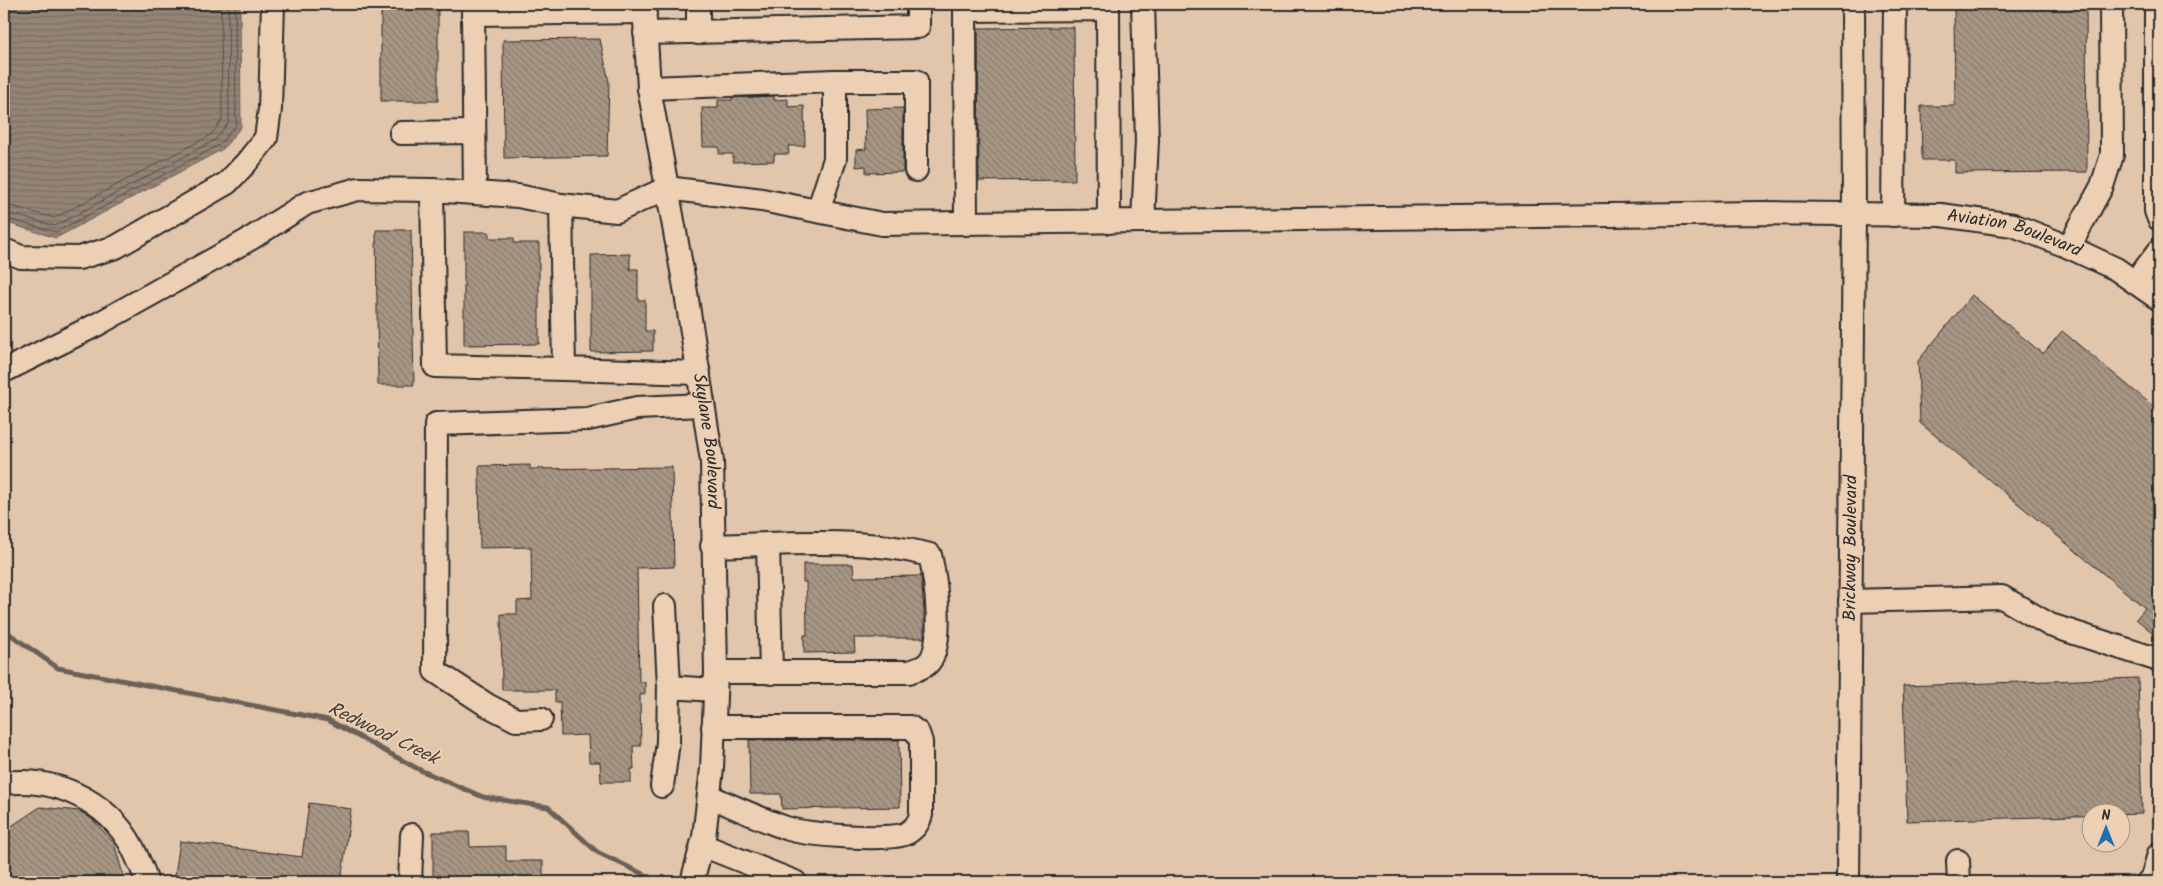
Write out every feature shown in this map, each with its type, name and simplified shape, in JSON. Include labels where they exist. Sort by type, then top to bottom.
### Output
[{"type":"street","points":[[4,250],[21,257],[79,258],[116,246],[227,183],[266,138],[270,109],[273,4]]},
{"type":"street","points":[[698,4],[698,33]]},
{"type":"street","points":[[475,191],[473,14],[645,16],[698,33],[918,27],[918,4]]},
{"type":"street","points":[[1143,4],[1147,142],[1143,221]]},
{"type":"street","name":"Brickway Boulevard","points":[[1848,882],[1854,215],[1853,4]]},
{"type":"street","points":[[1892,215],[1895,4]]},
{"type":"street","points":[[2069,247],[2102,186],[2112,155],[2111,4]]},
{"type":"street","points":[[2156,4],[2156,211],[2159,218]]},
{"type":"street","points":[[966,224],[965,10],[1108,9],[1110,222]]},
{"type":"street","name":"Skylane Boulevard","points":[[645,16],[649,88],[668,188],[712,461],[715,681],[712,768],[702,845],[692,882]]},
{"type":"street","points":[[818,211],[835,159],[835,80]]},
{"type":"street","points":[[649,88],[835,80],[916,80],[916,170]]},
{"type":"street","points":[[401,133],[474,132]]},
{"type":"street","points":[[4,371],[98,324],[250,239],[307,203],[358,189],[475,191],[518,196],[561,205],[618,211],[668,188]]},
{"type":"street","name":"Aviation Boulevard","points":[[668,188],[762,200],[882,224],[1760,213],[1941,215],[2013,225],[2069,247],[2116,269],[2159,299]]},
{"type":"street","points":[[432,190],[435,366],[699,373]]},
{"type":"street","points":[[561,205],[564,369]]},
{"type":"street","points":[[2135,282],[2159,250]]},
{"type":"street","points":[[542,719],[516,720],[488,705],[435,671],[436,424],[588,419],[637,408],[703,405]]},
{"type":"street","points":[[768,544],[772,673]]},
{"type":"street","points":[[669,687],[772,673],[909,672],[927,664],[936,650],[936,582],[930,554],[900,547],[826,544],[712,546]]},
{"type":"street","points":[[1850,601],[2002,597],[2050,625],[2159,660]]},
{"type":"street","points":[[662,786],[668,742],[669,687],[664,606]]},
{"type":"street","points":[[709,796],[787,829],[810,834],[892,836],[906,834],[917,826],[921,816],[921,742],[918,733],[910,727],[713,727]]},
{"type":"street","points":[[4,783],[24,781],[67,790],[103,809],[129,839],[146,882]]},
{"type":"street","points":[[410,882],[412,835]]},
{"type":"street","points":[[702,845],[793,882]]},
{"type":"street","points":[[2148,882],[2152,878],[2159,854]]},
{"type":"water","points":[[4,4],[240,4],[241,127],[223,149],[56,238],[4,222]]},
{"type":"building","points":[[381,4],[438,4],[438,101],[381,101]]},
{"type":"building","points":[[1954,4],[2086,4],[2087,172],[1955,173],[1955,160],[1922,160],[1921,106],[1955,106]]},
{"type":"building","points":[[1074,27],[1075,180],[979,181],[978,28]]},
{"type":"building","points":[[600,39],[609,82],[607,156],[504,158],[503,40]]},
{"type":"building","points":[[774,96],[774,100],[788,99],[788,107],[804,106],[805,146],[788,146],[789,154],[774,154],[774,161],[733,162],[733,154],[719,154],[719,147],[703,147],[702,108],[718,108],[718,100]]},
{"type":"building","points":[[903,108],[903,172],[866,173],[866,166],[856,167],[856,150],[866,149],[865,109]]},
{"type":"building","points":[[376,230],[411,230],[414,385],[378,385]]},
{"type":"building","points":[[464,232],[489,232],[489,238],[514,238],[514,243],[539,243],[539,344],[464,345]]},
{"type":"building","points":[[630,254],[630,269],[638,269],[638,300],[645,300],[645,331],[653,331],[653,351],[591,352],[591,255]]},
{"type":"building","points":[[1972,295],[2043,354],[2062,331],[2159,411],[2159,638],[2136,619],[2145,608],[1920,423],[1918,361]]},
{"type":"building","points":[[530,465],[530,469],[672,467],[674,567],[637,568],[639,682],[645,682],[645,694],[640,695],[641,746],[633,746],[634,769],[631,769],[631,782],[601,782],[600,762],[589,762],[588,735],[561,736],[560,702],[555,702],[555,690],[502,690],[501,614],[517,614],[517,601],[532,600],[531,547],[480,548],[479,466]]},
{"type":"building","points":[[803,564],[853,564],[854,577],[921,576],[924,638],[854,638],[855,652],[804,653],[804,635],[807,635],[806,582],[803,582]]},
{"type":"building","points":[[2138,678],[2142,814],[2130,814],[2130,804],[2080,804],[2080,816],[1907,821],[1903,686]]},
{"type":"building","points":[[749,740],[899,740],[900,807],[782,809],[781,794],[750,794]]},
{"type":"building","points":[[309,803],[351,809],[341,882],[174,882],[180,841],[302,857]]},
{"type":"building","points":[[40,807],[79,811],[92,819],[114,843],[125,881],[4,878],[4,831]]},
{"type":"building","points":[[433,832],[469,832],[470,847],[506,846],[506,861],[543,861],[543,882],[433,882]]},
{"type":"waterway","name":"Redwood Creek","points":[[4,630],[58,668],[328,720],[420,770],[483,797],[548,807],[597,852],[649,877]]}]
